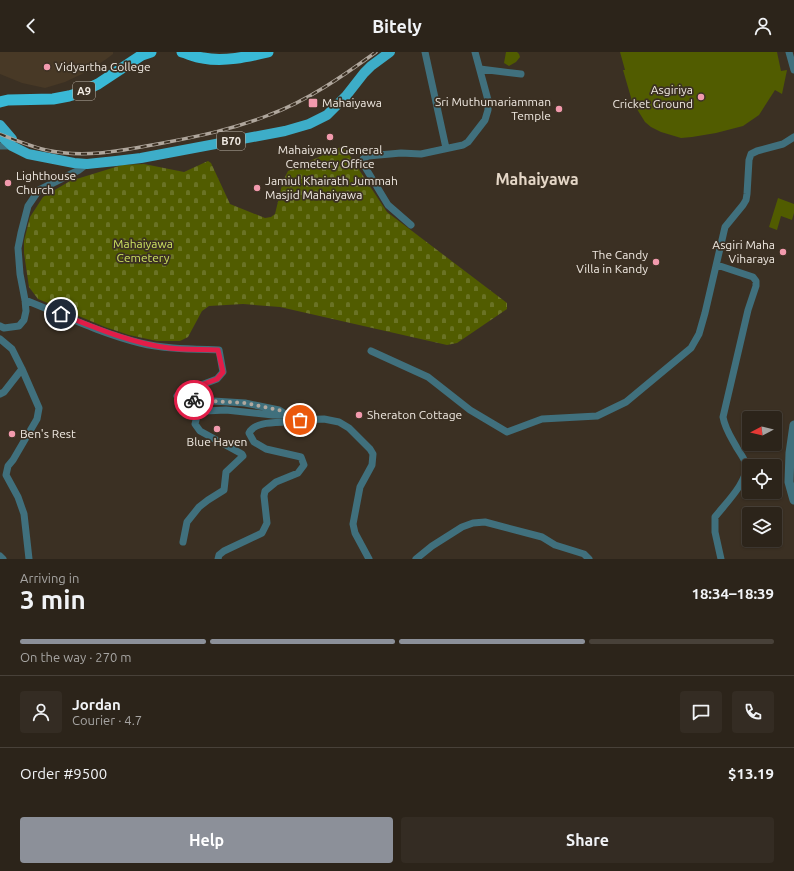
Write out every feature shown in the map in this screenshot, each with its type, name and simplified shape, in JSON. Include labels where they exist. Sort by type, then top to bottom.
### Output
[{"type":"highway","name":"A9","points":[[3,100],[53,99],[79,93],[98,84],[142,55],[151,52]]},
{"type":"highway","points":[[182,52],[201,58],[215,59],[234,58],[268,52]]},
{"type":"main road","name":"B70","points":[[0,135],[12,146],[28,154],[87,164],[141,158],[285,131],[309,124],[331,112],[350,92],[370,66],[390,52]]},
{"type":"main road","points":[[0,108],[3,100]]},
{"type":"main road","name":"B70","points":[[0,125],[18,144],[43,157]]},
{"type":"street","points":[[425,52],[446,148]]},
{"type":"street","points":[[411,225],[388,205],[362,162],[363,159],[368,156],[401,153],[421,154],[463,145],[468,142],[485,120],[488,110],[488,100],[475,52]]},
{"type":"street","points":[[789,52],[794,70]]},
{"type":"street","points":[[480,69],[521,74]]},
{"type":"street","points":[[371,351],[428,377],[470,410],[507,432],[542,419],[597,416],[626,402],[691,348],[699,334],[725,227],[746,200],[749,160],[751,154],[783,144],[794,137]]},
{"type":"street","points":[[0,146],[12,146]]},
{"type":"street","points":[[0,326],[4,328],[19,326],[24,320],[26,311],[20,274],[18,248],[20,233],[28,206],[39,190],[79,170],[87,164]]},
{"type":"street","points":[[717,265],[753,276],[756,281],[756,286],[744,323],[723,417],[726,430],[743,458],[746,464],[746,470],[742,483],[715,517],[715,532],[721,559]]},
{"type":"street","points":[[25,300],[99,330],[140,343],[170,348],[218,350],[223,372],[217,379],[180,393],[177,396],[180,399],[245,403],[279,410],[289,417]]},
{"type":"street","points":[[0,340],[12,349],[39,408],[37,419],[8,466],[6,475],[18,497],[24,514],[29,559]]},
{"type":"street","points":[[0,394],[4,392],[22,369]]},
{"type":"street","points":[[183,542],[188,522],[199,507],[224,490],[226,472],[244,456],[200,432],[195,424],[197,416],[205,411],[226,410],[289,417],[324,419],[339,422],[349,428],[370,449],[373,454],[372,465],[360,487],[353,524],[355,533],[369,559]]},
{"type":"street","points":[[218,559],[219,555],[224,551],[262,533],[267,523],[264,496],[265,491],[276,482],[298,473],[304,465],[301,457],[266,449],[254,442],[249,433],[260,424],[289,422],[289,417]]},
{"type":"street","points":[[794,425],[790,453],[789,482],[794,500]]},
{"type":"street","points":[[416,559],[432,546],[462,527],[479,522],[485,522],[542,537],[555,545],[584,554],[589,559]]},
{"type":"street","points":[[0,556],[3,559]]},
{"type":"shaded area","name":"Vidyartha College","points":[[0,52],[113,52],[113,54],[82,74],[65,82],[45,88],[22,83],[0,74]]},
{"type":"green space","points":[[506,52],[517,52],[520,57],[516,62],[509,66],[504,63]]},
{"type":"green space","name":"Asgiriya Cricket Ground","points":[[620,52],[777,52],[781,71],[787,70],[782,94],[775,90],[759,115],[743,126],[716,133],[681,138],[661,132],[645,122],[632,101],[623,70],[625,70]]},
{"type":"green space","name":"Mahaiyawa Cemetery","points":[[341,147],[346,150],[387,212],[507,303],[507,309],[457,343],[447,345],[280,307],[243,304],[209,306],[202,311],[188,337],[180,341],[157,341],[129,335],[105,327],[38,299],[29,287],[24,253],[24,241],[30,217],[43,197],[70,181],[122,165],[144,164],[184,172],[208,161],[211,163],[230,204],[265,218],[271,217],[275,214],[283,181],[288,171]]},
{"type":"green space","points":[[778,198],[794,204],[794,213],[792,220],[781,216],[777,230],[769,227]]},
{"type":"railway","points":[[0,134],[46,150],[75,154],[120,151],[204,135],[256,120],[297,103],[338,79],[376,52]]},
{"type":"way so far","points":[[194,400],[245,403],[279,410],[287,415],[291,420],[300,420]]},
{"type":"place","name":"Vidyartha College","points":[[47,67]]},
{"type":"place","name":"Asgiriya Cricket Ground","points":[[701,97]]},
{"type":"place","name":"Mahaiyawa","points":[[313,103]]},
{"type":"place","name":"Sri Muthumariamman Temple","points":[[559,109]]},
{"type":"place","name":"Mahaiyawa General Cemetery Office","points":[[330,137]]},
{"type":"place","name":"Lighthouse Church","points":[[8,183]]},
{"type":"place","name":"Jamiul Khairath Jummah Masjid Mahaiyawa","points":[[257,188]]},
{"type":"place","name":"Asgiri Maha Viharaya","points":[[783,252]]},
{"type":"place","name":"The Candy Villa in Kandy","points":[[656,262]]},
{"type":"place","name":"Sheraton Cottage","points":[[359,415]]},
{"type":"place","name":"Blue Haven","points":[[217,429]]},
{"type":"place","name":"Ben's Rest","points":[[12,434]]},
{"type":"district","name":"Mahaiyawa","points":[[537,179]]},
{"type":"route","points":[[61,314],[99,330],[140,343],[170,348],[218,350],[223,372],[217,379],[180,393],[177,396],[180,399],[194,400]]}]
